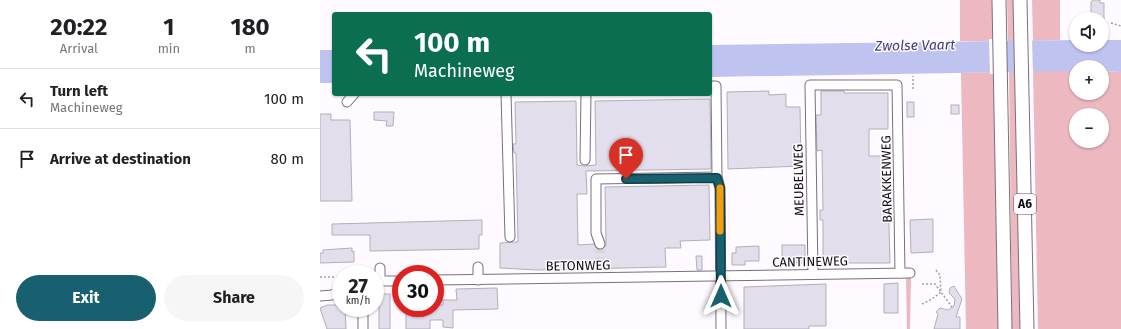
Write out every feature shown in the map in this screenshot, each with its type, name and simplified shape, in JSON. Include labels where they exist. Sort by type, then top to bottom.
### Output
[{"type":"highway","name":"A6","points":[[999,0],[1005,329]]},
{"type":"highway","name":"A6","points":[[1020,0],[1027,329]]},
{"type":"street","name":"MEUBELWEG","points":[[813,274],[810,85],[903,88]]},
{"type":"street","points":[[712,86],[716,86],[717,178],[720,188],[721,329]]},
{"type":"street","name":"BARAKKENWEG","points":[[900,273],[903,88]]},
{"type":"street","points":[[347,102],[352,96]]},
{"type":"street","points":[[506,96],[510,237]]},
{"type":"street","points":[[585,160],[586,96]]},
{"type":"street","points":[[600,244],[596,233],[596,179],[717,178]]},
{"type":"street","points":[[478,267],[478,280]]},
{"type":"street","points":[[600,268],[600,278]]},
{"type":"street","name":"CANTINEWEG","points":[[721,275],[910,273]]},
{"type":"street","name":"BETONWEG","points":[[444,280],[721,275]]},
{"type":"street","points":[[320,296],[332,295]]},
{"type":"street","points":[[363,317],[363,329]]},
{"type":"path","points":[[1111,23],[1121,26]]},
{"type":"path","points":[[903,88],[913,76]]},
{"type":"path","points":[[936,269],[940,275],[941,292]]},
{"type":"path","points":[[320,277],[332,277]]},
{"type":"path","points":[[922,284],[935,284],[952,307]]},
{"type":"path","points":[[922,304],[931,300],[941,292]]},
{"type":"shaded area","points":[[960,0],[996,0],[997,41],[960,41]]},
{"type":"shaded area","points":[[1007,0],[1019,0],[1020,41],[1008,41]]},
{"type":"shaded area","points":[[1032,0],[1060,0],[1060,40],[1033,41]]},
{"type":"shaded area","points":[[1033,71],[1069,71],[1069,100],[1109,100],[1109,71],[1121,72],[1121,329],[1038,329]]},
{"type":"shaded area","points":[[997,72],[1002,329],[966,329],[961,73]]},
{"type":"shaded area","points":[[1009,72],[1021,72],[1022,329],[1012,329]]},
{"type":"shaded area","points":[[906,277],[911,277],[910,329],[907,329]]},
{"type":"water","name":"Zwolse Vaart","points":[[1069,40],[1069,52],[1109,52],[1109,40],[1121,40],[1121,72],[1109,71],[1109,60],[1069,60],[1069,71],[712,77],[712,45]]},
{"type":"water","points":[[320,50],[332,50],[332,83],[320,83]]},
{"type":"pier","points":[[989,39],[1006,39],[1007,74],[990,74]]},
{"type":"pier","points":[[1015,39],[1032,39],[1033,73],[1016,74]]},
{"type":"building","points":[[1093,0],[1100,0],[1100,3],[1104,3],[1104,12],[1091,12],[1091,2]]},
{"type":"building","points":[[769,91],[769,95],[786,94],[786,107],[800,107],[801,166],[728,169],[727,92]]},
{"type":"building","points":[[821,91],[844,91],[844,93],[888,93],[888,129],[869,129],[869,156],[887,156],[890,263],[823,263],[823,220],[820,220],[820,210],[823,210],[822,150],[817,151],[816,115],[821,115]]},
{"type":"building","points":[[710,99],[711,169],[586,171],[587,194],[577,194],[578,245],[594,244],[599,250],[604,248],[606,245],[605,187],[709,185],[710,240],[680,241],[681,248],[665,248],[666,267],[537,270],[500,268],[500,243],[518,242],[516,153],[514,153],[513,144],[516,144],[515,102],[576,101],[577,165],[585,166],[596,165],[595,101]]},
{"type":"building","points":[[907,102],[914,102],[914,117],[907,117]]},
{"type":"building","points":[[951,105],[959,105],[959,114],[951,114]]},
{"type":"building","points":[[374,112],[394,112],[393,126],[386,126],[387,121],[374,120]]},
{"type":"building","points":[[320,114],[331,114],[331,120],[350,120],[352,201],[320,201]]},
{"type":"building","points":[[933,219],[933,252],[911,253],[910,220]]},
{"type":"building","points":[[482,220],[482,235],[479,235],[479,249],[370,251],[370,235],[332,235],[332,224]]},
{"type":"building","points":[[782,245],[805,245],[805,263],[782,263]]},
{"type":"building","points":[[759,246],[759,261],[745,261],[745,265],[732,265],[732,253],[736,253],[736,247]]},
{"type":"building","points":[[352,248],[352,252],[354,251],[354,262],[320,263],[320,253],[323,253],[323,250]]},
{"type":"building","points":[[696,256],[702,256],[702,270],[697,270]]},
{"type":"building","points":[[898,283],[898,313],[884,313],[884,284]]},
{"type":"building","points":[[826,284],[826,326],[809,326],[809,329],[744,329],[744,287]]},
{"type":"building","points":[[954,286],[962,299],[956,317],[960,317],[960,329],[934,329],[938,314],[936,312],[940,308],[948,310],[954,306],[955,299],[949,293],[950,288]]},
{"type":"building","points":[[497,288],[498,309],[453,310],[453,328],[443,327],[443,320],[430,320],[430,329],[406,329],[406,317],[444,317],[444,300],[457,300],[456,289]]},
{"type":"building","points":[[384,294],[390,294],[390,329],[379,329],[379,317],[384,317]]},
{"type":"building","points":[[327,305],[332,305],[332,317],[345,317],[346,329],[327,329],[320,308]]},
{"type":"tunnel","points":[[600,244],[600,268]]},
{"type":"slow traffic","points":[[720,188],[720,231]]},
{"type":"route","points":[[626,179],[717,178],[720,188],[721,296]]}]
